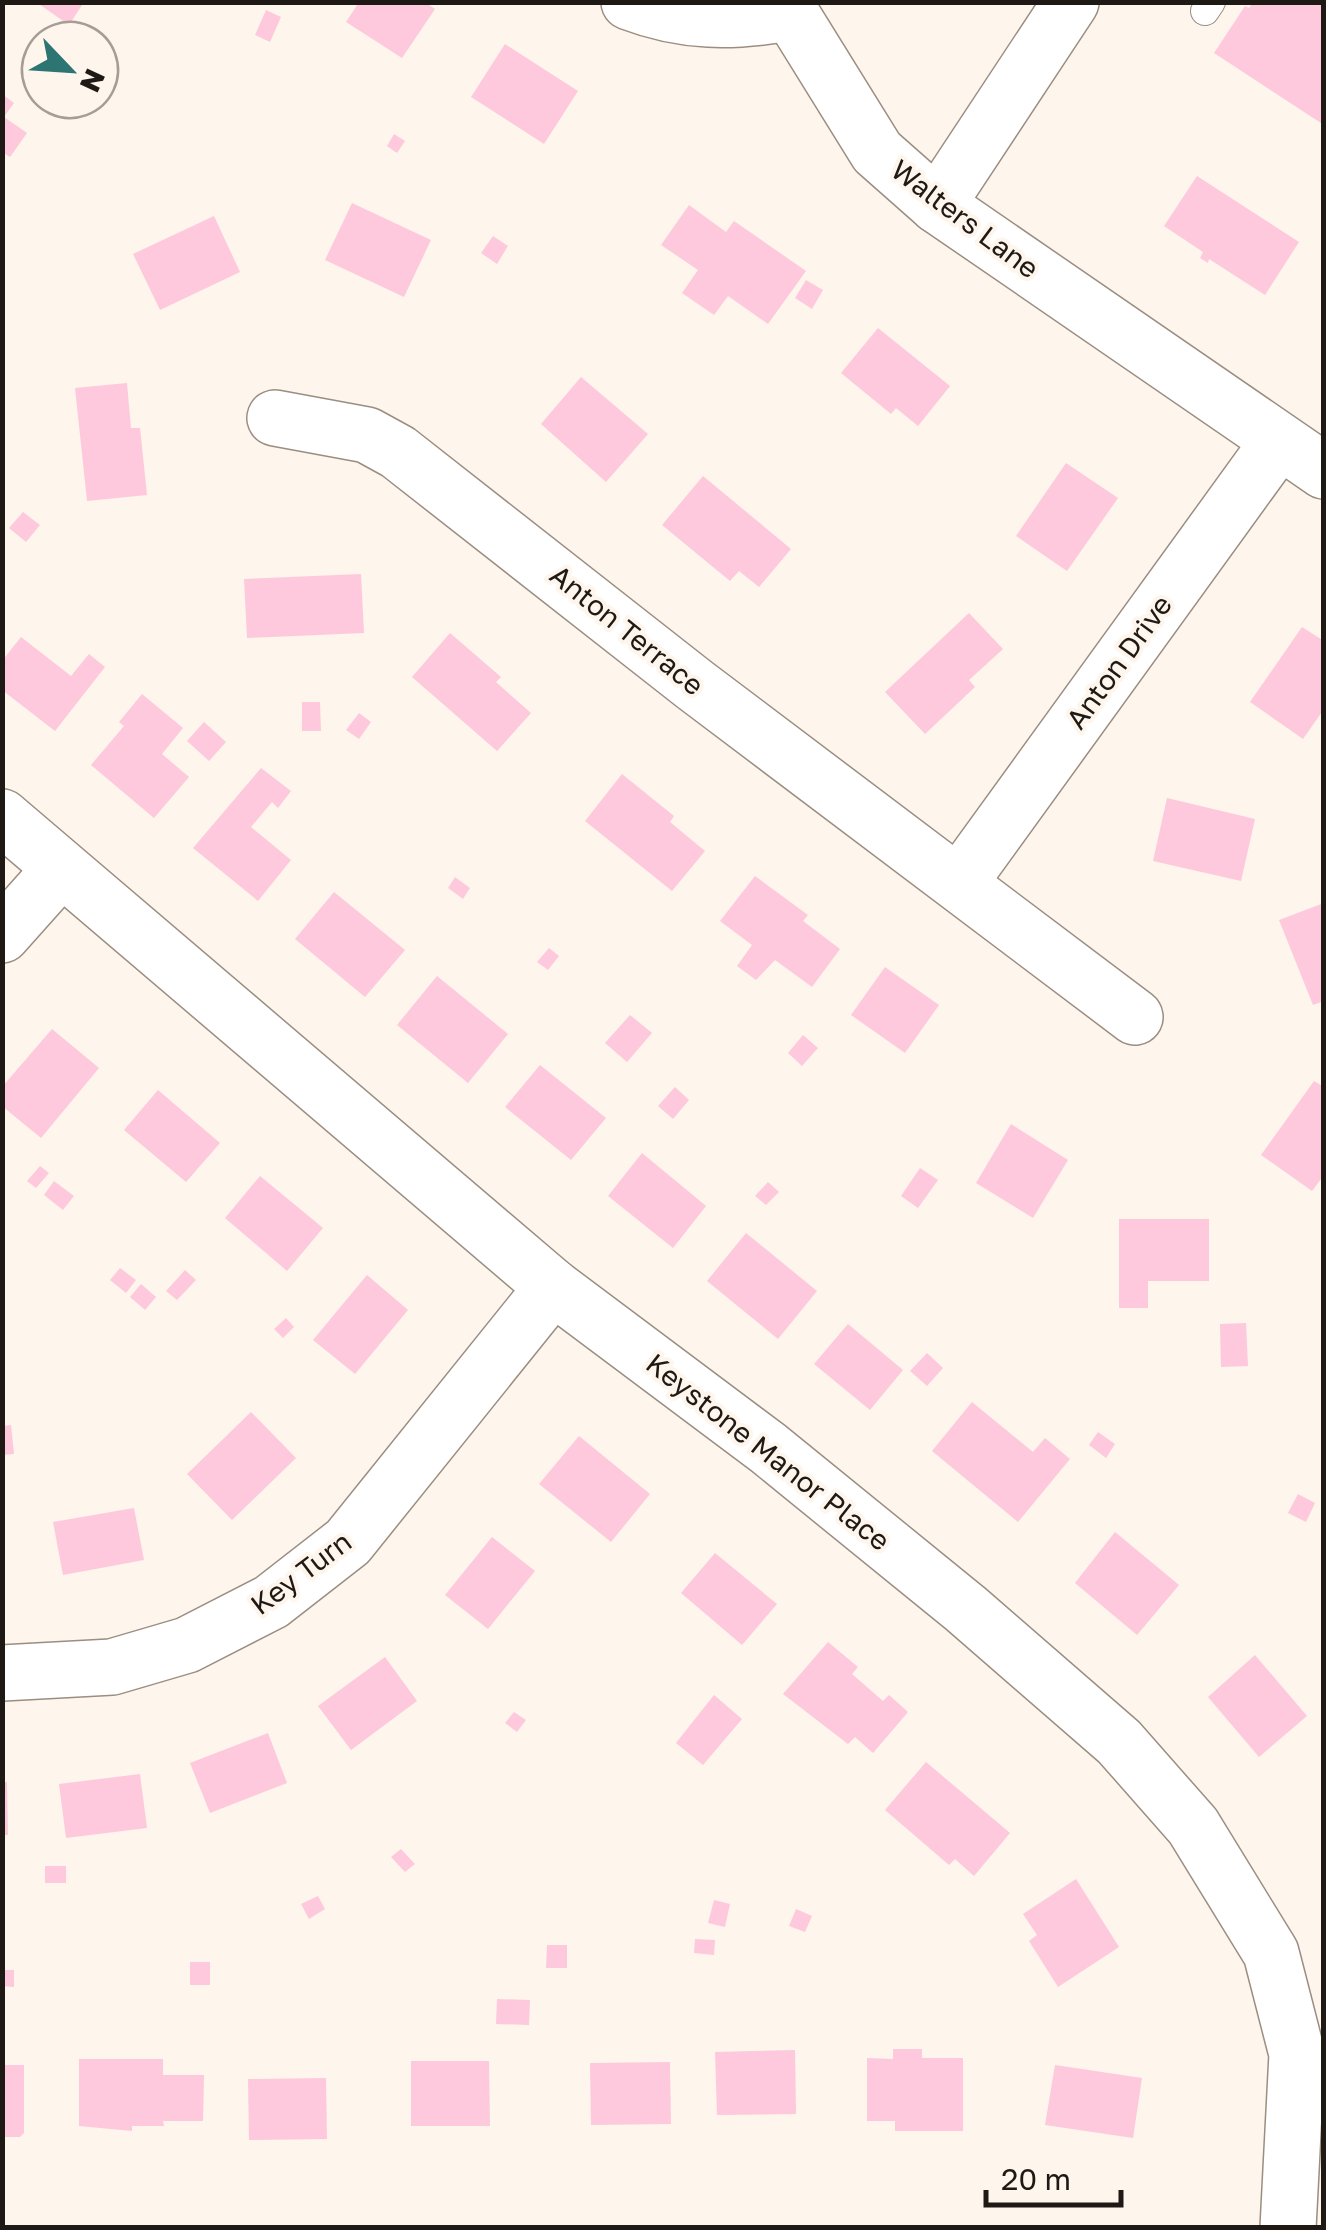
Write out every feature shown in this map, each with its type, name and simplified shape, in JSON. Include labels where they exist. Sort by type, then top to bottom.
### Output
[{"type":"street","name":"Walters Lane","points":[[629,2],[671,18],[736,22],[786,8],[877,152],[937,204],[1324,471]]},
{"type":"street","points":[[937,204],[1070,2]]},
{"type":"street","name":"Anton Terrace","points":[[275,418],[367,436],[398,452],[695,685],[1135,1017]]},
{"type":"street","name":"Anton Drive","points":[[959,883],[1278,441]]},
{"type":"street","name":"Keystone Manor Place","points":[[2,817],[553,1288],[768,1448],[966,1608],[1118,1742],[1193,1826],[1233,1886],[1271,1954],[1310,2050],[1288,2228]]},
{"type":"street","points":[[2,935],[60,870]]},
{"type":"street","name":"Key Turn","points":[[2,1673],[112,1666],[187,1645],[272,1602],[348,1542],[553,1288]]},
{"type":"building","points":[[36,2],[84,2],[72,20],[62,20]]},
{"type":"building","points":[[359,2],[425,2],[435,9],[402,58],[346,22]]},
{"type":"building","points":[[1253,2],[1324,2],[1324,125],[1214,53],[1245,6],[1249,8]]},
{"type":"building","points":[[266,10],[281,17],[270,42],[255,35]]},
{"type":"building","points":[[505,44],[578,91],[544,144],[471,97]]},
{"type":"building","points":[[2,94],[14,103],[4,117],[27,133],[10,157],[2,152]]},
{"type":"building","points":[[394,134],[405,141],[397,153],[387,146]]},
{"type":"building","points":[[1197,176],[1299,242],[1265,295],[1209,259],[1208,263],[1200,258],[1203,252],[1164,226]]},
{"type":"building","points":[[352,203],[431,240],[404,297],[325,260]]},
{"type":"building","points":[[689,205],[726,232],[734,221],[806,271],[768,324],[728,296],[714,315],[682,293],[698,270],[661,245]]},
{"type":"building","points":[[214,216],[240,272],[160,310],[133,254]]},
{"type":"building","points":[[493,236],[508,246],[497,264],[481,253]]},
{"type":"building","points":[[806,280],[823,290],[812,309],[795,298]]},
{"type":"building","points":[[878,328],[950,386],[918,426],[896,408],[891,414],[841,373]]},
{"type":"building","points":[[581,377],[648,434],[606,482],[541,424]]},
{"type":"building","points":[[127,383],[131,428],[140,428],[147,495],[87,501],[75,388]]},
{"type":"building","points":[[1066,463],[1118,498],[1067,571],[1016,536]]},
{"type":"building","points":[[703,476],[791,549],[759,587],[739,571],[730,581],[662,525]]},
{"type":"building","points":[[23,512],[40,525],[26,542],[9,528]]},
{"type":"building","points":[[361,574],[364,633],[247,638],[244,579]]},
{"type":"building","points":[[969,613],[1003,649],[969,680],[975,687],[925,734],[885,692]]},
{"type":"building","points":[[1302,627],[1324,641],[1324,709],[1303,739],[1250,702]]},
{"type":"building","points":[[450,633],[501,677],[496,682],[531,713],[497,751],[412,677]]},
{"type":"building","points":[[21,637],[71,676],[89,654],[105,667],[55,731],[2,690],[2,661]]},
{"type":"building","points":[[142,694],[183,728],[162,754],[189,777],[154,818],[91,765],[124,726],[119,722]]},
{"type":"building","points":[[302,702],[320,702],[321,731],[302,731]]},
{"type":"building","points":[[359,713],[371,722],[359,739],[346,730]]},
{"type":"building","points":[[204,722],[226,742],[209,761],[187,741]]},
{"type":"building","points":[[261,768],[291,791],[278,808],[272,802],[251,827],[291,860],[258,901],[193,848]]},
{"type":"building","points":[[622,774],[674,816],[670,822],[705,851],[672,891],[585,821]]},
{"type":"building","points":[[1167,798],[1255,819],[1241,881],[1153,861]]},
{"type":"building","points":[[755,876],[808,915],[803,921],[840,949],[812,987],[775,960],[756,980],[737,966],[752,945],[720,921]]},
{"type":"building","points":[[455,877],[470,888],[463,899],[448,888]]},
{"type":"building","points":[[334,892],[405,950],[365,997],[295,939]]},
{"type":"building","points":[[1324,903],[1324,1001],[1313,1005],[1279,920]]},
{"type":"building","points":[[549,948],[559,956],[548,970],[537,962]]},
{"type":"building","points":[[885,967],[939,1005],[905,1053],[851,1015]]},
{"type":"building","points":[[437,976],[508,1034],[468,1083],[397,1025]]},
{"type":"building","points":[[630,1015],[652,1033],[627,1062],[605,1043]]},
{"type":"building","points":[[52,1029],[99,1068],[41,1138],[2,1106],[2,1087]]},
{"type":"building","points":[[803,1035],[818,1048],[802,1066],[788,1053]]},
{"type":"building","points":[[540,1065],[606,1118],[571,1160],[505,1107]]},
{"type":"building","points":[[1314,1081],[1324,1087],[1324,1175],[1312,1191],[1261,1155]]},
{"type":"building","points":[[675,1087],[689,1100],[673,1119],[658,1106]]},
{"type":"building","points":[[158,1090],[220,1143],[186,1182],[124,1130]]},
{"type":"building","points":[[1011,1124],[1068,1160],[1033,1218],[976,1183]]},
{"type":"building","points":[[642,1153],[706,1206],[673,1248],[608,1196]]},
{"type":"building","points":[[40,1166],[49,1173],[36,1188],[27,1181]]},
{"type":"building","points":[[920,1168],[938,1180],[918,1208],[901,1196]]},
{"type":"building","points":[[260,1176],[323,1228],[287,1271],[225,1218]]},
{"type":"building","points":[[54,1181],[74,1196],[63,1210],[44,1195]]},
{"type":"building","points":[[768,1182],[779,1192],[766,1205],[755,1196]]},
{"type":"building","points":[[1119,1219],[1209,1219],[1209,1281],[1148,1281],[1148,1308],[1119,1308]]},
{"type":"building","points":[[746,1233],[817,1291],[778,1339],[707,1281]]},
{"type":"building","points":[[120,1268],[136,1280],[126,1293],[110,1280]]},
{"type":"building","points":[[185,1270],[196,1280],[177,1300],[166,1291]]},
{"type":"building","points":[[367,1275],[408,1310],[355,1374],[313,1340]]},
{"type":"building","points":[[141,1284],[156,1297],[145,1310],[130,1297]]},
{"type":"building","points":[[286,1318],[294,1327],[283,1338],[274,1329]]},
{"type":"building","points":[[1246,1323],[1248,1366],[1221,1367],[1220,1324]]},
{"type":"building","points":[[848,1324],[903,1370],[870,1410],[814,1364]]},
{"type":"building","points":[[927,1353],[943,1368],[927,1386],[910,1371]]},
{"type":"building","points":[[972,1402],[1033,1452],[1045,1438],[1070,1459],[1018,1522],[932,1451]]},
{"type":"building","points":[[251,1412],[296,1458],[232,1520],[187,1474]]},
{"type":"building","points":[[11,1425],[14,1454],[2,1455],[2,1426]]},
{"type":"building","points":[[1098,1432],[1115,1444],[1106,1458],[1089,1445]]},
{"type":"building","points":[[579,1436],[650,1494],[611,1542],[539,1484]]},
{"type":"building","points":[[1298,1494],[1315,1503],[1306,1522],[1288,1513]]},
{"type":"building","points":[[134,1508],[144,1560],[63,1575],[53,1522]]},
{"type":"building","points":[[1115,1532],[1179,1585],[1137,1635],[1075,1583]]},
{"type":"building","points":[[492,1537],[535,1571],[488,1629],[445,1595]]},
{"type":"building","points":[[715,1553],[777,1604],[742,1645],[681,1593]]},
{"type":"building","points":[[828,1642],[858,1667],[852,1674],[883,1701],[889,1695],[908,1712],[873,1753],[855,1737],[848,1744],[783,1694]]},
{"type":"building","points":[[1255,1655],[1307,1716],[1259,1757],[1208,1697]]},
{"type":"building","points":[[385,1657],[417,1701],[351,1750],[318,1706]]},
{"type":"building","points":[[714,1695],[742,1719],[703,1765],[676,1743]]},
{"type":"building","points":[[514,1712],[526,1720],[517,1732],[505,1723]]},
{"type":"building","points":[[268,1733],[287,1783],[210,1813],[190,1763]]},
{"type":"building","points":[[926,1762],[1010,1833],[974,1876],[955,1859],[949,1865],[885,1810]]},
{"type":"building","points":[[140,1774],[147,1828],[66,1838],[59,1784]]},
{"type":"building","points":[[2,1782],[7,1782],[8,1835],[2,1835]]},
{"type":"building","points":[[401,1849],[415,1864],[405,1872],[391,1857]]},
{"type":"building","points":[[45,1866],[66,1866],[66,1883],[45,1883]]},
{"type":"building","points":[[1076,1879],[1119,1947],[1058,1987],[1029,1941],[1037,1935],[1023,1914]]},
{"type":"building","points":[[318,1896],[325,1909],[309,1919],[301,1904]]},
{"type":"building","points":[[714,1900],[730,1904],[725,1927],[708,1923]]},
{"type":"building","points":[[796,1909],[812,1916],[805,1932],[789,1926]]},
{"type":"building","points":[[695,1939],[715,1940],[714,1955],[694,1953]]},
{"type":"building","points":[[547,1945],[567,1945],[567,1968],[546,1968]]},
{"type":"building","points":[[190,1962],[210,1962],[210,1985],[190,1985]]},
{"type":"building","points":[[2,1970],[14,1970],[14,1987],[2,1986]]},
{"type":"building","points":[[497,1999],[530,2000],[529,2025],[496,2024]]},
{"type":"building","points":[[893,2049],[922,2049],[922,2058],[963,2058],[963,2131],[895,2131],[895,2121],[867,2121],[867,2058],[893,2059]]},
{"type":"building","points":[[795,2050],[796,2114],[717,2115],[715,2052]]},
{"type":"building","points":[[79,2059],[163,2059],[163,2075],[204,2075],[203,2121],[163,2121],[164,2126],[132,2126],[132,2131],[79,2126]]},
{"type":"building","points":[[411,2061],[489,2061],[490,2126],[411,2126]]},
{"type":"building","points":[[670,2062],[671,2124],[591,2125],[590,2063]]},
{"type":"building","points":[[2,2065],[24,2065],[24,2133],[20,2137],[2,2137]]},
{"type":"building","points":[[1055,2065],[1142,2078],[1133,2138],[1045,2125]]},
{"type":"building","points":[[326,2078],[327,2139],[249,2140],[248,2079]]}]
